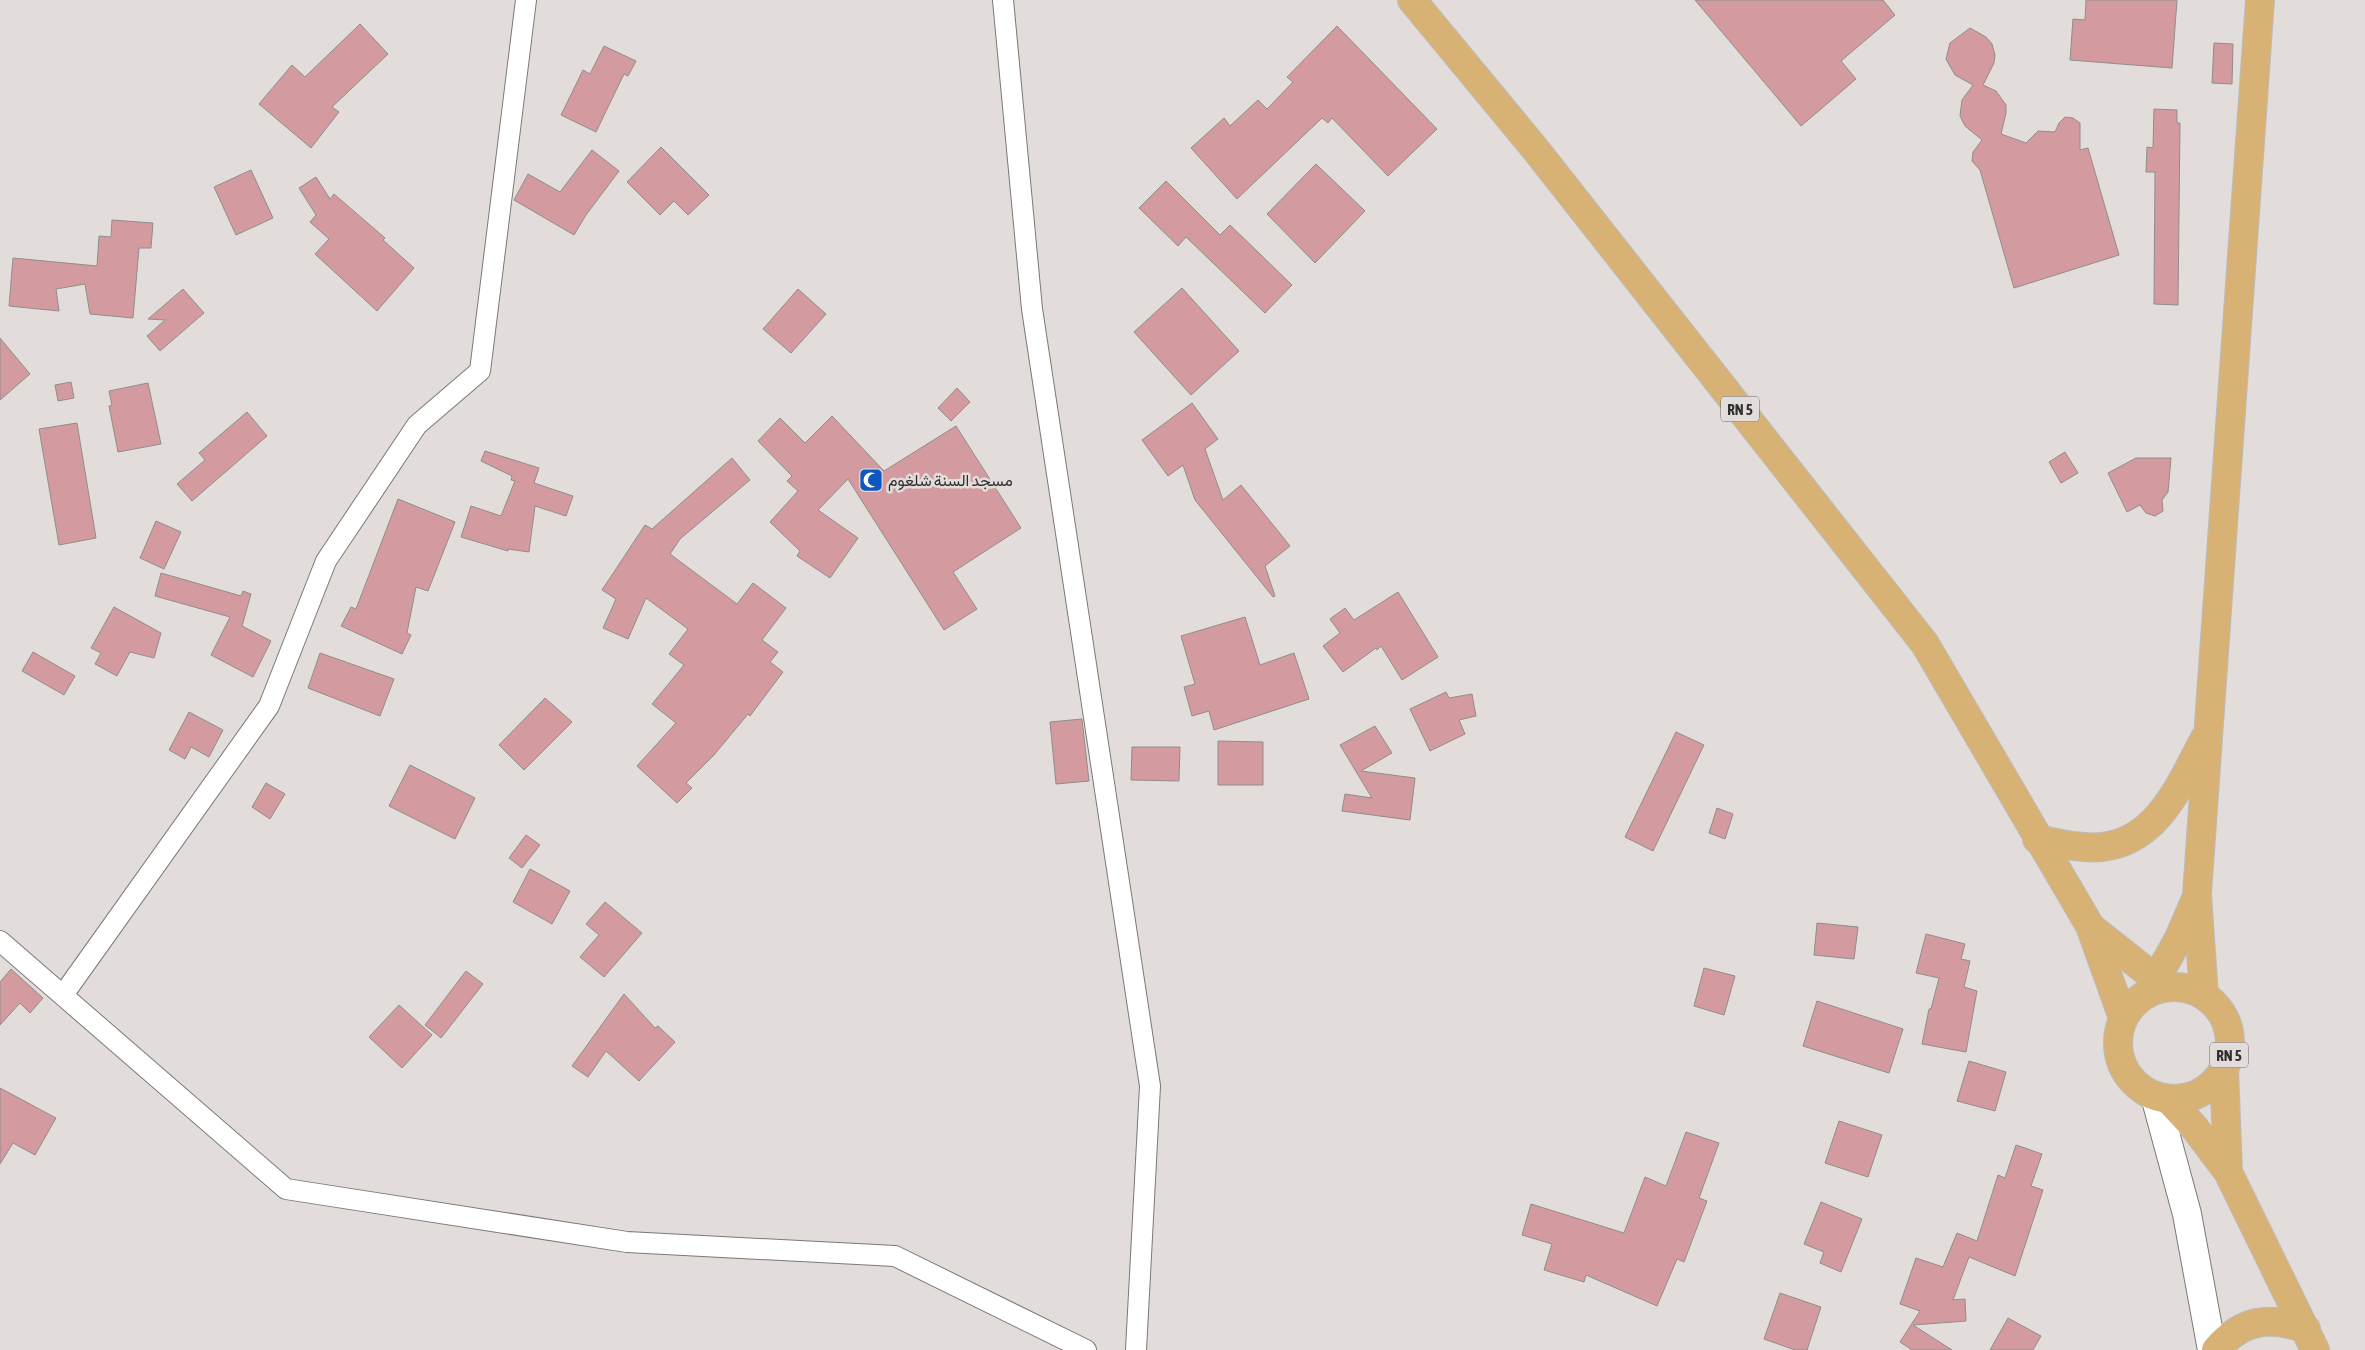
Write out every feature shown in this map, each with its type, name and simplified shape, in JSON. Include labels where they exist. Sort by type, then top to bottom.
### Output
[{"type":"main road","name":"RN 5","points":[[1412,0],[1536,150],[1924,644],[2037,839],[2090,926],[2123,1018]]},
{"type":"main road","points":[[2204,996],[2197,894],[2260,0]]},
{"type":"main road","points":[[2037,839],[2074,846],[2101,847],[2124,843],[2147,828],[2166,808],[2209,732]]},
{"type":"main road","points":[[2157,987],[2197,894]]},
{"type":"main road","name":"RN 5","points":[[2090,926],[2157,987]]},
{"type":"main road","name":"RN 5","points":[[2161,1098],[2194,1095],[2216,1080],[2224,1068],[2228,1055],[2228,1028],[2219,1010],[2204,996],[2179,987],[2157,987],[2130,1007],[2123,1018],[2117,1044],[2124,1070],[2142,1090],[2161,1098],[2194,1127],[2228,1172],[2310,1340]]},
{"type":"main road","name":"RN 5","points":[[2224,1068],[2228,1172]]},
{"type":"main road","points":[[2161,1098],[2187,1214],[2212,1350]]},
{"type":"main road","points":[[2216,1350],[2226,1338],[2244,1326],[2265,1321],[2286,1322],[2310,1340]]},
{"type":"street","points":[[62,995],[270,706],[326,561],[417,425],[480,371],[526,0]]},
{"type":"street","points":[[1003,0],[1032,309],[1150,1086],[1136,1350]]},
{"type":"street","points":[[0,941],[286,1189],[628,1242],[896,1256],[1086,1350]]},
{"type":"building","points":[[1695,0],[1883,0],[1895,15],[1841,61],[1856,79],[1801,126]]},
{"type":"building","points":[[2086,0],[2177,0],[2172,68],[2070,60],[2073,19],[2085,20]]},
{"type":"building","points":[[360,24],[388,54],[332,107],[339,112],[311,148],[259,104],[292,65],[305,77]]},
{"type":"building","points":[[1337,26],[1437,129],[1388,176],[1332,118],[1328,123],[1322,118],[1237,199],[1191,148],[1224,118],[1230,126],[1258,100],[1267,109],[1293,82],[1287,77]]},
{"type":"building","points":[[1970,28],[1986,37],[1992,44],[1995,55],[1994,63],[1983,85],[1996,91],[2006,105],[2001,134],[2026,143],[2038,131],[2055,132],[2059,123],[2065,117],[2073,118],[2080,123],[2080,150],[2088,148],[2119,255],[2014,288],[1980,170],[1972,161],[1973,152],[1982,140],[1965,126],[1960,116],[1962,100],[1973,85],[1955,75],[1946,59],[1950,43]]},
{"type":"building","points":[[2214,43],[2233,44],[2232,84],[2212,83]]},
{"type":"building","points":[[604,46],[636,61],[628,76],[624,74],[596,132],[561,115],[583,70],[590,74]]},
{"type":"building","points":[[2154,109],[2177,110],[2177,123],[2180,123],[2178,305],[2154,304],[2155,172],[2146,172],[2147,147],[2153,148]]},
{"type":"building","points":[[661,147],[709,195],[688,215],[674,201],[660,215],[627,182]]},
{"type":"building","points":[[592,150],[619,171],[586,215],[574,235],[514,200],[528,174],[560,192]]},
{"type":"building","points":[[1316,164],[1365,211],[1315,263],[1267,214]]},
{"type":"building","points":[[251,170],[273,218],[236,235],[214,187]]},
{"type":"building","points":[[316,177],[330,199],[334,194],[385,238],[383,240],[414,268],[377,311],[315,254],[329,239],[310,222],[316,215],[299,188]]},
{"type":"building","points":[[1166,181],[1220,235],[1230,225],[1292,285],[1265,313],[1186,237],[1178,246],[1139,208]]},
{"type":"building","points":[[112,220],[153,223],[151,248],[139,248],[133,318],[90,314],[85,284],[56,289],[59,311],[9,306],[13,258],[97,266],[99,236],[111,237]]},
{"type":"building","points":[[1182,288],[1239,351],[1191,395],[1134,332]]},
{"type":"building","points":[[183,289],[204,313],[160,351],[147,336],[165,320],[148,319]]},
{"type":"building","points":[[798,289],[826,314],[791,353],[763,329]]},
{"type":"building","points":[[0,338],[30,374],[0,400]]},
{"type":"building","points":[[71,382],[74,398],[58,401],[55,385]]},
{"type":"building","points":[[148,383],[161,444],[118,452],[109,406],[112,405],[109,391]]},
{"type":"building","points":[[957,388],[970,402],[951,421],[938,408]]},
{"type":"building","points":[[1192,403],[1218,439],[1205,449],[1223,500],[1241,485],[1290,546],[1265,566],[1275,596],[1273,597],[1195,500],[1183,465],[1168,476],[1142,440]]},
{"type":"building","points":[[247,412],[267,436],[192,501],[177,484],[205,460],[199,453]]},
{"type":"building","points":[[832,416],[884,471],[956,426],[1021,528],[953,572],[977,609],[944,630],[848,479],[818,510],[858,538],[830,578],[797,556],[800,551],[770,522],[798,491],[787,481],[792,476],[758,441],[780,418],[805,443]]},
{"type":"building","points":[[77,423],[96,538],[59,545],[39,429]]},
{"type":"building","points":[[485,451],[539,468],[534,483],[573,496],[566,516],[535,506],[529,552],[508,549],[508,551],[461,537],[471,506],[501,516],[515,481],[511,480],[512,476],[481,461]]},
{"type":"building","points":[[2065,452],[2078,473],[2061,483],[2049,462]]},
{"type":"building","points":[[732,458],[750,480],[680,539],[670,554],[737,604],[753,583],[786,608],[762,640],[778,652],[770,662],[783,672],[750,716],[748,714],[714,755],[686,783],[692,788],[677,803],[637,766],[676,723],[652,704],[684,665],[669,654],[688,629],[646,598],[628,639],[603,628],[616,599],[602,590],[645,525],[652,529]]},
{"type":"building","points":[[2136,458],[2171,458],[2168,492],[2162,500],[2163,511],[2155,516],[2146,513],[2140,505],[2127,512],[2108,473]]},
{"type":"building","points":[[398,499],[455,522],[428,591],[416,587],[407,633],[411,635],[402,654],[341,626],[351,607],[356,609]]},
{"type":"building","points":[[156,521],[181,532],[164,569],[140,558]]},
{"type":"building","points":[[161,573],[241,596],[243,591],[251,594],[242,626],[271,641],[253,677],[211,655],[230,617],[155,596]]},
{"type":"building","points":[[1398,592],[1438,657],[1402,680],[1381,646],[1343,672],[1323,646],[1340,633],[1330,619],[1345,608],[1354,620]]},
{"type":"building","points":[[114,607],[161,633],[154,658],[130,652],[117,676],[95,664],[101,653],[91,648]]},
{"type":"building","points":[[1245,617],[1260,665],[1294,653],[1309,699],[1214,730],[1209,711],[1192,716],[1184,687],[1195,684],[1181,636]]},
{"type":"building","points":[[33,652],[75,676],[64,695],[22,671]]},
{"type":"building","points":[[320,653],[394,679],[380,716],[308,688]]},
{"type":"building","points":[[1446,692],[1449,698],[1472,694],[1476,716],[1459,720],[1465,734],[1430,751],[1410,709]]},
{"type":"building","points":[[545,698],[572,722],[524,770],[499,745]]},
{"type":"building","points":[[189,712],[223,730],[209,757],[191,747],[185,759],[169,750]]},
{"type":"building","points":[[1082,719],[1089,781],[1056,784],[1050,722]]},
{"type":"building","points":[[1375,726],[1392,753],[1361,771],[1415,778],[1410,820],[1342,811],[1345,794],[1372,798],[1340,745]]},
{"type":"building","points":[[1676,732],[1704,745],[1653,851],[1625,837]]},
{"type":"building","points":[[1218,741],[1263,742],[1263,785],[1218,785]]},
{"type":"building","points":[[1132,747],[1180,747],[1179,781],[1131,780]]},
{"type":"building","points":[[410,765],[475,798],[455,839],[389,806]]},
{"type":"building","points":[[266,783],[285,794],[270,819],[252,807]]},
{"type":"building","points":[[1717,808],[1733,814],[1725,839],[1709,833]]},
{"type":"building","points":[[526,835],[540,845],[522,868],[509,858]]},
{"type":"building","points":[[530,869],[570,891],[552,924],[513,902]]},
{"type":"building","points":[[605,902],[642,933],[604,977],[580,957],[599,935],[586,924]]},
{"type":"building","points":[[1817,923],[1858,927],[1854,959],[1814,955]]},
{"type":"building","points":[[1926,934],[1965,944],[1961,959],[1970,961],[1964,987],[1977,991],[1966,1052],[1922,1044],[1929,1009],[1931,1009],[1939,978],[1916,973]]},
{"type":"building","points":[[1704,968],[1735,976],[1724,1015],[1694,1006]]},
{"type":"building","points":[[11,969],[43,998],[30,1013],[20,1003],[0,1025],[0,982]]},
{"type":"building","points":[[466,971],[483,984],[441,1038],[425,1025]]},
{"type":"building","points":[[624,994],[655,1028],[658,1026],[675,1042],[639,1081],[606,1051],[588,1077],[572,1066]]},
{"type":"building","points":[[1817,1001],[1903,1029],[1889,1073],[1803,1046]]},
{"type":"building","points":[[399,1005],[432,1035],[402,1068],[369,1037]]},
{"type":"building","points":[[1969,1061],[2006,1072],[1995,1111],[1957,1101]]},
{"type":"building","points":[[0,1088],[56,1118],[35,1155],[13,1143],[0,1164]]},
{"type":"building","points":[[1839,1121],[1882,1135],[1868,1177],[1825,1163]]},
{"type":"building","points":[[1686,1132],[1719,1143],[1699,1198],[1707,1201],[1684,1262],[1677,1259],[1657,1306],[1586,1275],[1584,1282],[1544,1270],[1552,1244],[1522,1235],[1531,1204],[1624,1233],[1645,1177],[1666,1186]]},
{"type":"building","points":[[2016,1145],[2042,1154],[2031,1186],[2043,1190],[2015,1276],[1969,1257],[1953,1300],[1965,1299],[1966,1321],[1913,1325],[1952,1350],[1912,1350],[1900,1342],[1920,1311],[1900,1304],[1916,1258],[1943,1267],[1957,1233],[1977,1241],[1998,1175],[2005,1178]]},
{"type":"building","points":[[1821,1202],[1862,1219],[1841,1272],[1820,1263],[1824,1252],[1804,1244]]},
{"type":"building","points":[[1780,1293],[1821,1307],[1807,1350],[1795,1350],[1764,1339]]},
{"type":"building","points":[[2008,1318],[2041,1336],[2033,1350],[1990,1350]]},
{"type":"place","name":"مسجد السنة شلغوم","points":[[871,480]]}]
